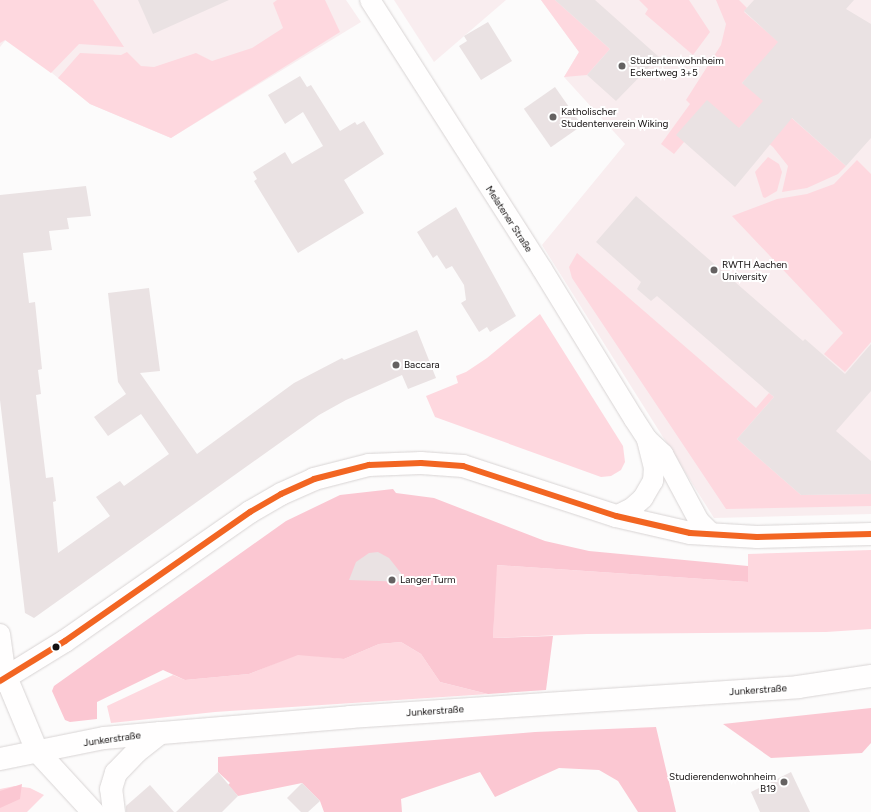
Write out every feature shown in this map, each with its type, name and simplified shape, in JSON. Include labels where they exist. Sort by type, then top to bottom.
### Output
[{"type":"main road","points":[[93,812],[37,751],[3,679],[71,636],[250,512],[281,494],[342,470],[393,463],[463,466],[616,516],[690,533],[757,537],[871,534]]},
{"type":"main road","name":"Junkerstraße","points":[[0,759],[104,738],[350,717],[798,687],[871,676]]},
{"type":"main road","points":[[114,812],[111,789],[116,773],[136,752],[161,733]]},
{"type":"street","name":"Melatener Straße","points":[[370,0],[647,439],[663,454],[699,521],[713,535]]},
{"type":"street","name":"Melatener Straße","points":[[616,516],[643,498],[653,481],[654,468],[647,439]]},
{"type":"street","points":[[0,634],[3,679]]},
{"type":"shaded area","points":[[0,0],[346,0],[361,22],[171,138],[90,104],[8,37],[0,47]]},
{"type":"shaded area","points":[[0,0],[93,0],[124,47],[79,44],[51,73],[5,40],[0,43]]},
{"type":"shaded area","points":[[277,0],[325,0],[340,32],[171,138],[90,104],[58,78],[80,53],[121,55],[127,52],[141,66],[154,67],[196,53],[212,61],[252,48],[283,28],[273,3]]},
{"type":"shaded area","points":[[394,0],[506,0],[434,62]]},
{"type":"shaded area","name":"RWTH Aachen University","points":[[541,0],[871,0],[871,514],[714,518],[542,245],[625,144],[564,77],[579,52]]},
{"type":"shaded area","points":[[541,0],[555,0],[610,49],[587,75],[564,77],[579,52]]},
{"type":"shaded area","points":[[639,0],[689,0],[710,32],[693,55],[645,14],[648,9]]},
{"type":"shaded area","points":[[716,0],[739,0],[747,8],[744,12],[780,43],[742,83],[778,106],[846,166],[838,174],[807,188],[782,192],[788,166],[773,147],[744,123],[739,128],[684,142],[674,154],[661,144],[690,104],[686,100],[721,45],[726,24]]},
{"type":"shaded area","points":[[768,157],[779,164],[782,172],[777,191],[765,198],[763,197],[755,172]]},
{"type":"shaded area","points":[[857,160],[871,174],[871,342],[845,372],[824,354],[843,333],[732,216],[777,199],[807,194],[834,184]]},
{"type":"shaded area","points":[[577,253],[756,408],[769,393],[774,397],[737,439],[801,495],[871,494],[871,506],[726,509],[572,278],[569,267]]},
{"type":"shaded area","points":[[540,314],[623,446],[625,462],[621,470],[611,476],[601,477],[435,417],[426,396],[458,383],[456,376],[466,372],[487,358]]},
{"type":"shaded area","points":[[393,489],[396,493],[434,498],[545,541],[589,551],[748,566],[748,582],[497,565],[493,638],[553,636],[546,690],[488,694],[440,682],[421,654],[401,642],[379,644],[344,659],[298,655],[249,674],[185,680],[163,670],[97,702],[97,719],[70,722],[65,720],[52,691],[54,686],[286,521],[340,495]]},
{"type":"shaded area","points":[[871,550],[871,629],[826,632],[587,634],[493,638],[496,565],[748,582],[748,554]]},
{"type":"shaded area","points":[[401,642],[421,654],[440,682],[488,694],[215,712],[111,723],[107,706],[173,675],[185,680],[249,674],[298,654],[344,659],[379,644]]},
{"type":"shaded area","points":[[871,708],[871,743],[862,753],[771,758],[723,724]]},
{"type":"shaded area","points":[[656,727],[676,812],[638,812],[618,781],[599,770],[559,768],[495,797],[480,772],[401,799],[402,812],[324,812],[320,801],[302,783],[238,796],[228,785],[230,783],[218,772],[218,757],[535,732]]},
{"type":"shaded area","points":[[22,784],[20,799],[0,808],[0,791]]},
{"type":"shaded area","points":[[15,786],[30,788],[44,795],[27,812],[0,812],[0,789]]},
{"type":"building","points":[[138,0],[229,0],[153,34]]},
{"type":"building","name":"Studentenwohnheim Eckertweg 3+5","points":[[555,0],[595,0],[659,57],[616,101],[587,75],[610,49]]},
{"type":"building","points":[[754,0],[854,0],[846,9],[871,24],[871,138],[846,166],[792,118],[735,187],[676,135],[707,100],[739,128],[763,101],[742,83],[778,42],[744,11]]},
{"type":"building","points":[[488,22],[512,61],[481,80],[459,46],[467,41],[464,36]]},
{"type":"building","points":[[300,76],[307,87],[311,85],[340,131],[355,122],[357,125],[364,121],[384,154],[344,180],[364,213],[298,253],[254,181],[257,179],[253,172],[285,152],[292,164],[323,146],[303,112],[285,124],[268,95]]},
{"type":"building","name":"Katholischer Studentenverein Wiking","points":[[555,87],[582,126],[551,147],[524,109]]},
{"type":"building","points":[[86,186],[91,216],[67,218],[69,229],[49,231],[52,250],[23,253],[29,303],[35,302],[42,369],[38,370],[41,394],[36,395],[46,478],[53,477],[56,501],[53,502],[58,553],[110,516],[96,497],[120,481],[124,486],[169,454],[141,414],[108,436],[94,417],[126,394],[118,382],[108,293],[149,288],[160,371],[140,373],[197,454],[294,383],[342,358],[344,360],[417,330],[436,378],[408,389],[402,375],[346,400],[319,415],[34,618],[25,613],[0,400],[0,195]]},
{"type":"building","points":[[636,196],[803,341],[805,339],[845,374],[871,344],[871,391],[836,431],[871,461],[871,494],[801,495],[737,439],[774,397],[657,296],[651,301],[637,289],[641,282],[596,242]]},
{"type":"building","points":[[456,207],[516,316],[490,332],[487,327],[479,332],[461,303],[466,300],[464,285],[452,266],[446,269],[437,255],[433,258],[417,232]]},
{"type":"building","points":[[378,552],[389,558],[408,582],[349,580],[356,562],[369,553]]},
{"type":"building","points":[[218,772],[238,796],[222,812],[176,812]]},
{"type":"building","name":"Studierendenwohnheim B19","points":[[791,772],[810,812],[760,812],[751,792]]},
{"type":"building","points":[[302,783],[320,801],[308,812],[301,812],[287,798]]},
{"type":"building","points":[[150,785],[174,812],[126,812],[126,806]]},
{"type":"transit line","points":[[0,681],[65,641],[250,512],[281,494],[314,479],[369,465],[421,463],[463,466],[616,516],[690,533],[757,537],[871,534]]},
{"type":"place","name":"Studentenwohnheim Eckertweg 3+5","points":[[622,66]]},
{"type":"place","name":"Katholischer Studentenverein Wiking","points":[[553,117]]},
{"type":"place","name":"RWTH Aachen University","points":[[714,270]]},
{"type":"place","name":"Baccara","points":[[396,365]]},
{"type":"place","name":"Langer Turm","points":[[392,580]]},
{"type":"place","name":"Studierendenwohnheim B19","points":[[784,782]]}]
